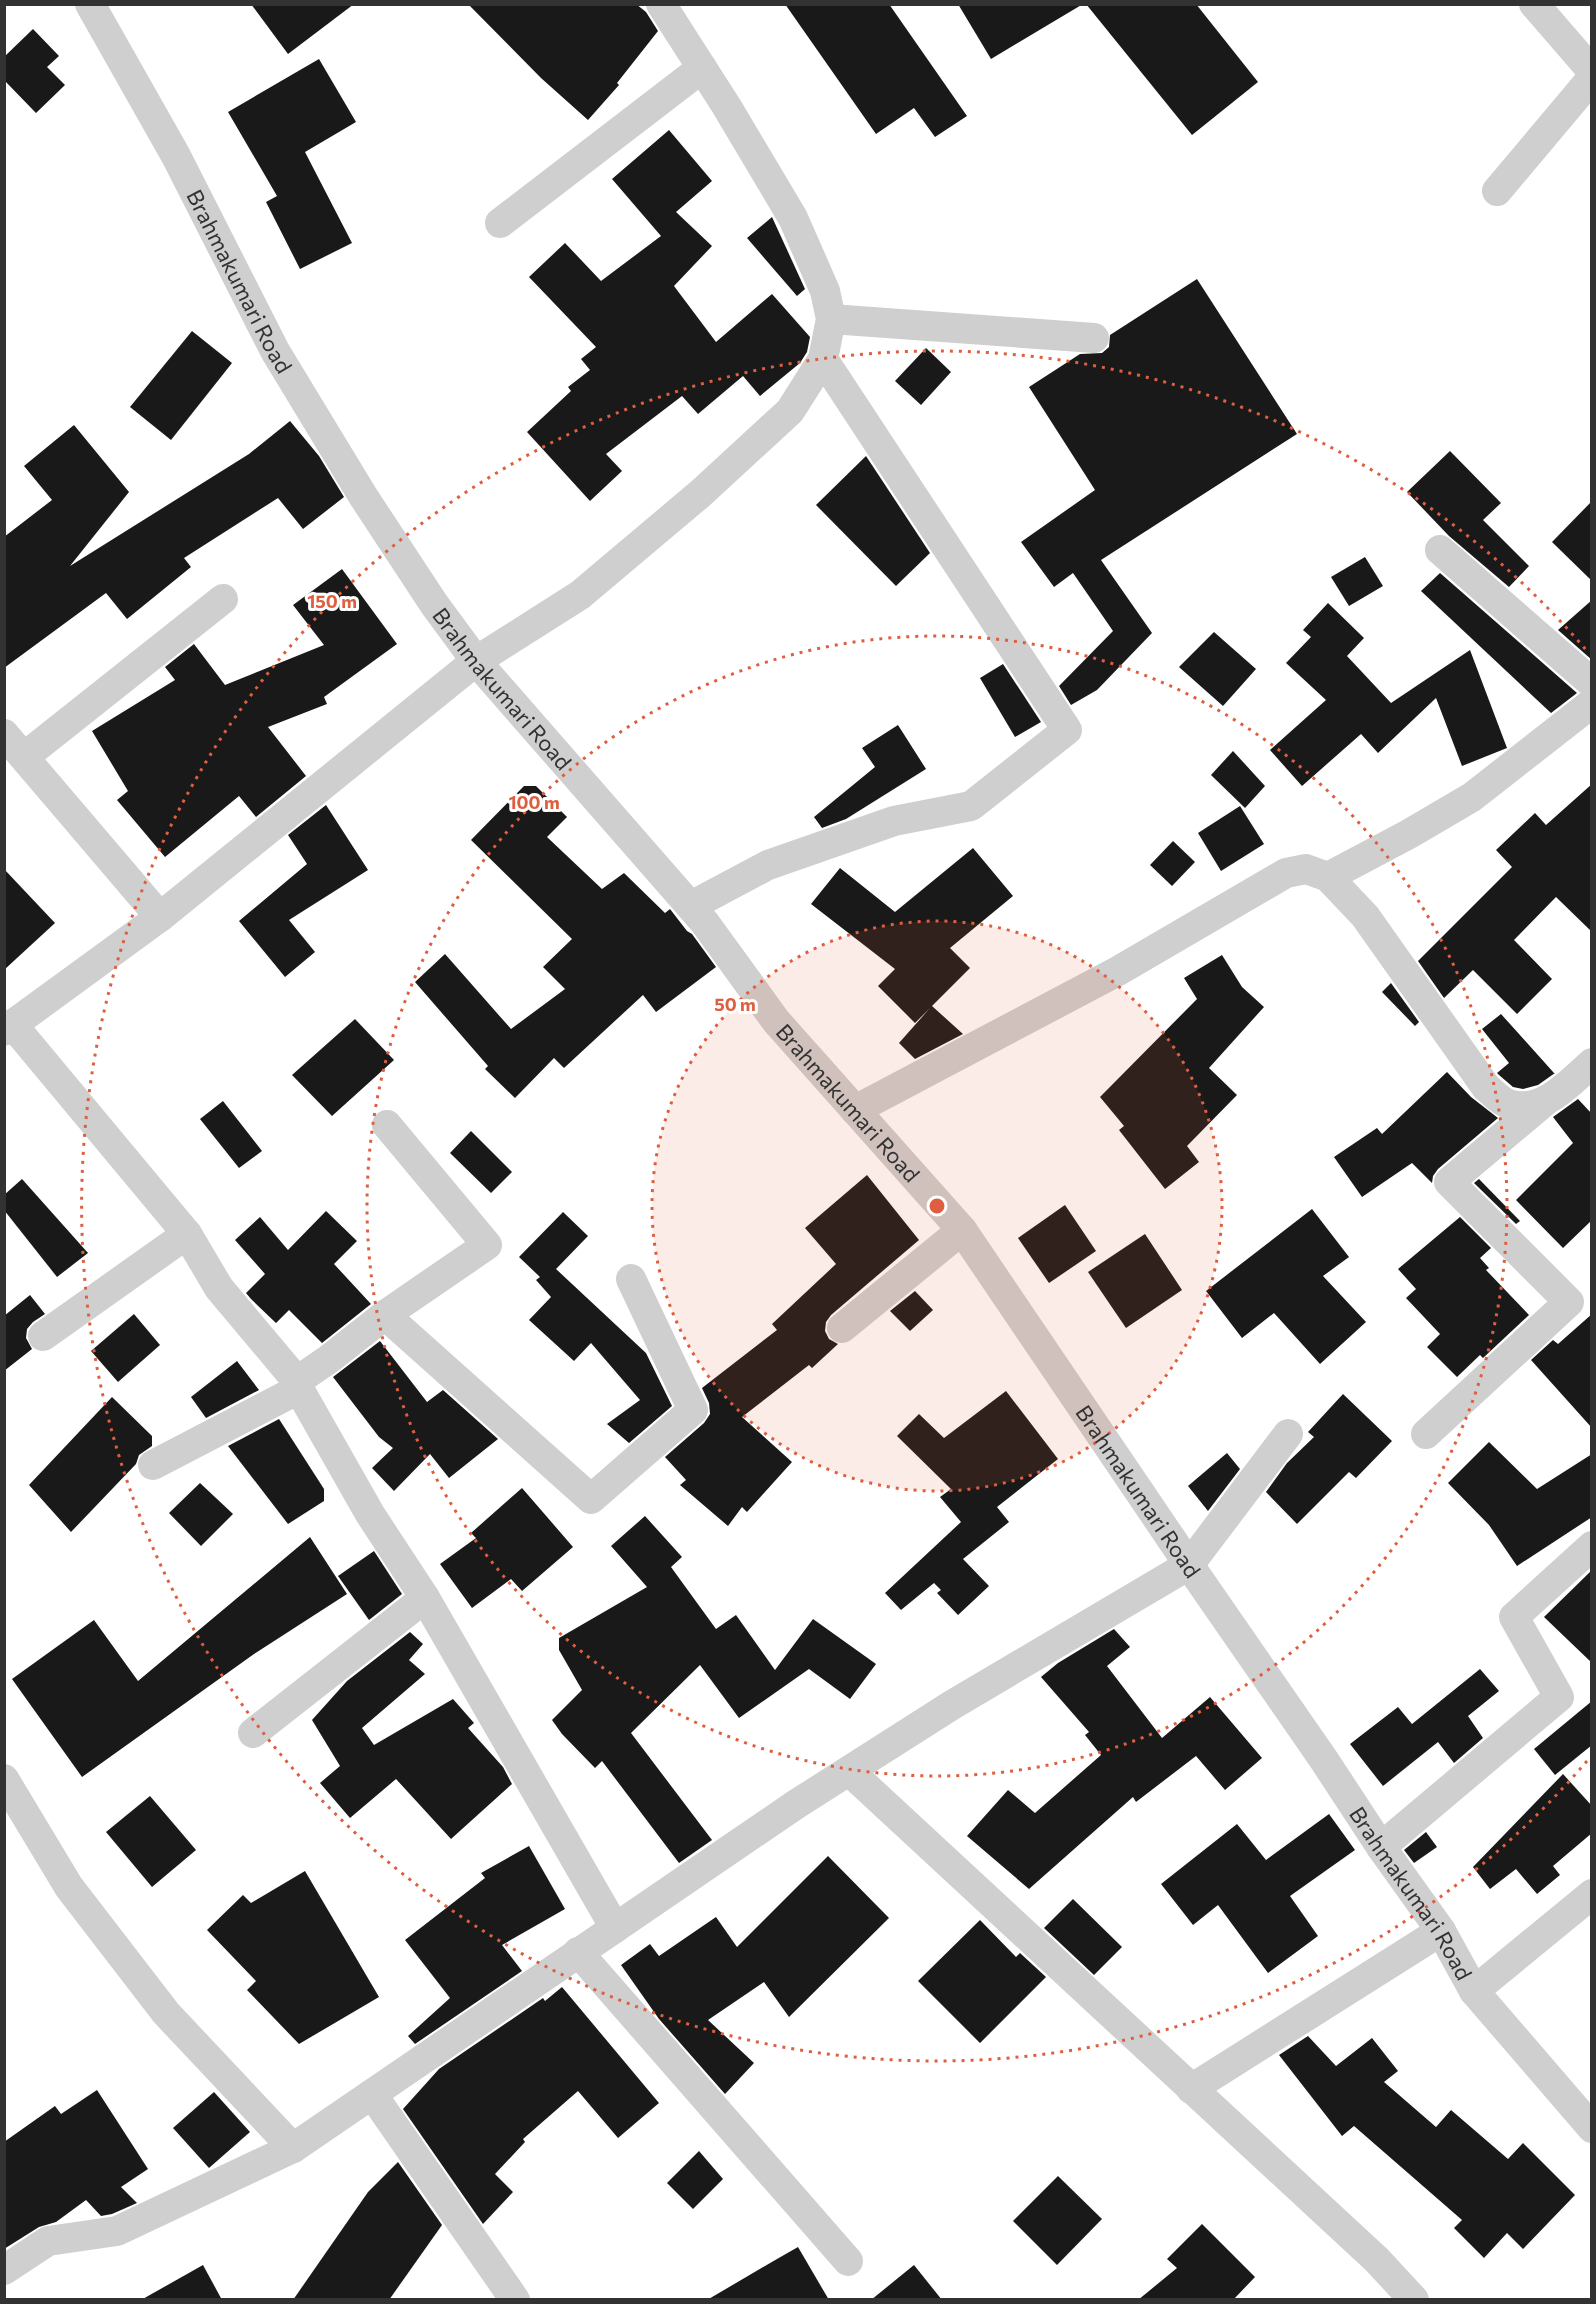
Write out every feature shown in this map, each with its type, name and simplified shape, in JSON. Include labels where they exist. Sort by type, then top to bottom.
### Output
[{"type":"street","name":"Brahmakumari Road","points":[[90,4],[176,156],[275,351],[363,496],[434,604],[476,661],[692,906],[776,1021],[962,1230],[1381,1847],[1441,1931],[1474,1991],[1592,2128]]},
{"type":"street","points":[[615,1929],[425,1598],[370,1514],[298,1385],[219,1288],[187,1234],[8,1027],[160,917],[476,661],[580,596],[701,493],[790,411],[823,359],[831,319],[825,291],[793,218],[702,68],[660,4]]},
{"type":"street","points":[[1534,4],[1592,71]]},
{"type":"street","points":[[500,223],[702,68]]},
{"type":"street","points":[[1497,191],[1592,78]]},
{"type":"street","points":[[831,319],[1094,338]]},
{"type":"street","points":[[692,906],[768,865],[894,821],[971,806],[1067,730],[823,359]]},
{"type":"street","points":[[1440,550],[1592,683]]},
{"type":"street","points":[[24,757],[223,599]]},
{"type":"street","points":[[1328,877],[1472,797],[1592,703]]},
{"type":"street","points":[[4,734],[160,917]]},
{"type":"street","points":[[855,1110],[1118,971],[1286,873],[1306,869],[1328,877],[1365,916],[1486,1087],[1511,1105],[1527,1106],[1544,1102]]},
{"type":"street","points":[[1426,1434],[1569,1302],[1449,1182],[1592,1063]]},
{"type":"street","points":[[153,1465],[298,1385],[385,1315],[487,1245],[387,1125]]},
{"type":"street","points":[[842,1328],[962,1230]]},
{"type":"street","points":[[43,1336],[187,1234]]},
{"type":"street","points":[[385,1315],[591,1499],[693,1410],[631,1279]]},
{"type":"street","points":[[4,2270],[48,2241],[117,2231],[293,2148],[795,1805],[952,1705],[1189,1565],[1288,1434]]},
{"type":"street","points":[[1381,1847],[1559,1697],[1514,1617],[1592,1546]]},
{"type":"street","points":[[253,1733],[425,1598]]},
{"type":"street","points":[[849,1771],[1377,2260],[1414,2300]]},
{"type":"street","points":[[4,1779],[69,1887],[166,2013],[293,2148]]},
{"type":"street","points":[[1474,1991],[1592,1894]]},
{"type":"street","points":[[1191,2089],[1441,1931]]},
{"type":"street","points":[[578,1952],[848,2261]]},
{"type":"street","points":[[372,2094],[515,2300]]},
{"type":"building","points":[[251,4],[354,4],[288,54]]},
{"type":"building","points":[[468,4],[636,4],[646,12],[658,31],[617,83],[619,85],[588,120],[541,78]]},
{"type":"building","points":[[785,4],[889,4],[967,116],[935,137],[914,108],[876,134]]},
{"type":"building","points":[[958,4],[1083,4],[991,59]]},
{"type":"building","points":[[1086,4],[1196,4],[1258,82],[1192,135]]},
{"type":"building","points":[[33,29],[59,56],[47,67],[65,85],[36,113],[4,80],[4,57]]},
{"type":"building","points":[[319,59],[356,122],[305,152],[352,243],[300,269],[266,202],[277,196],[228,112]]},
{"type":"building","points":[[669,130],[712,181],[676,212],[712,246],[674,286],[716,342],[772,294],[810,337],[807,352],[800,363],[760,396],[743,376],[698,414],[682,396],[606,454],[622,471],[590,501],[527,432],[571,391],[568,387],[590,370],[581,359],[596,347],[529,277],[565,243],[601,281],[661,236],[612,179]]},
{"type":"building","points":[[772,217],[805,289],[797,296],[747,238]]},
{"type":"building","points":[[1197,279],[1297,434],[1101,560],[1152,633],[1097,690],[1071,705],[1059,686],[1113,631],[1073,573],[1054,587],[1021,542],[1095,490],[1029,387],[1080,354],[1102,353],[1109,347],[1110,335]]},
{"type":"building","points":[[192,331],[232,363],[171,440],[130,407]]},
{"type":"building","points":[[926,348],[951,372],[921,405],[895,381]]},
{"type":"building","points":[[290,421],[319,456],[344,497],[303,529],[278,498],[184,558],[191,567],[127,619],[106,593],[4,668],[4,537],[52,500],[24,466],[74,425],[129,492],[70,566],[249,454]]},
{"type":"building","points":[[1450,451],[1501,503],[1483,520],[1529,566],[1509,587],[1449,536],[1407,492]]},
{"type":"building","points":[[866,456],[930,553],[896,586],[816,505]]},
{"type":"building","points":[[1592,501],[1592,581],[1552,542]]},
{"type":"building","points":[[1365,557],[1383,586],[1349,606],[1331,577]]},
{"type":"building","points":[[342,569],[397,644],[324,697],[327,704],[268,727],[306,776],[256,817],[239,796],[165,857],[117,800],[128,791],[92,731],[175,680],[165,667],[194,644],[225,685],[324,645],[293,605]]},
{"type":"building","points":[[1440,573],[1577,693],[1551,713],[1421,591]]},
{"type":"building","points":[[1592,600],[1592,660],[1558,630]]},
{"type":"building","points":[[1328,603],[1364,638],[1347,656],[1391,703],[1470,650],[1507,748],[1462,766],[1436,698],[1378,753],[1361,734],[1302,786],[1270,750],[1326,700],[1286,663],[1311,637],[1303,630]]},
{"type":"building","points":[[1214,632],[1256,669],[1223,706],[1179,667]]},
{"type":"building","points":[[1003,664],[1041,722],[1015,737],[980,678]]},
{"type":"building","points":[[898,725],[926,769],[846,819],[822,828],[814,817],[875,767],[862,748]]},
{"type":"building","points":[[1233,751],[1265,786],[1245,808],[1211,775]]},
{"type":"building","points":[[1592,784],[1592,932],[1556,897],[1514,940],[1552,979],[1517,1014],[1473,970],[1444,998],[1418,961],[1512,867],[1496,850],[1535,813],[1546,825]]},
{"type":"building","points":[[524,786],[536,786],[567,817],[547,837],[602,889],[624,873],[665,913],[670,909],[716,967],[656,1012],[643,995],[564,1068],[554,1058],[515,1098],[485,1069],[488,1066],[415,982],[445,954],[511,1029],[565,989],[543,967],[572,939],[471,840]]},
{"type":"building","points":[[326,805],[368,870],[289,920],[315,952],[285,977],[239,921],[307,864],[288,835]]},
{"type":"building","points":[[1240,806],[1264,844],[1221,871],[1198,833]]},
{"type":"building","points":[[1173,841],[1195,862],[1172,886],[1150,865]]},
{"type":"building","points":[[973,848],[1013,896],[950,948],[970,968],[932,1006],[963,1034],[915,1059],[899,1043],[930,1008],[915,1023],[878,986],[895,969],[811,904],[840,868],[895,912]]},
{"type":"building","points":[[4,869],[55,923],[4,970]]},
{"type":"building","points":[[1222,955],[1242,987],[1264,1007],[1209,1068],[1237,1095],[1187,1146],[1199,1162],[1165,1189],[1119,1130],[1124,1126],[1100,1097],[1197,999],[1184,978]]},
{"type":"building","points":[[1391,983],[1419,1022],[1415,1026],[1382,992]]},
{"type":"building","points":[[1501,1014],[1555,1073],[1538,1085],[1523,1089],[1513,1087],[1497,1073],[1509,1063],[1482,1029]]},
{"type":"building","points":[[355,1019],[394,1060],[332,1116],[292,1075]]},
{"type":"building","points":[[1447,1072],[1471,1097],[1498,1118],[1438,1169],[1433,1176],[1432,1183],[1412,1163],[1362,1197],[1334,1157],[1377,1128],[1382,1134]]},
{"type":"building","points":[[1578,1099],[1592,1114],[1592,1220],[1563,1248],[1516,1200],[1573,1143],[1553,1117]]},
{"type":"building","points":[[223,1101],[262,1151],[239,1168],[200,1119]]},
{"type":"building","points":[[471,1131],[512,1172],[491,1193],[450,1153]]},
{"type":"building","points":[[867,1175],[919,1240],[831,1315],[826,1322],[825,1331],[829,1339],[838,1344],[812,1368],[809,1365],[742,1417],[792,1462],[747,1512],[742,1507],[728,1526],[680,1485],[686,1480],[665,1457],[704,1423],[710,1414],[709,1403],[702,1388],[777,1330],[772,1324],[836,1264],[805,1228]]},
{"type":"building","points":[[22,1179],[88,1253],[57,1277],[4,1210],[4,1195]]},
{"type":"building","points":[[1479,1179],[1520,1221],[1516,1224],[1474,1183]]},
{"type":"building","points":[[1065,1205],[1096,1251],[1049,1283],[1018,1238]]},
{"type":"building","points":[[1312,1209],[1349,1257],[1323,1276],[1366,1322],[1320,1364],[1274,1313],[1242,1338],[1206,1291]]},
{"type":"building","points":[[326,1211],[357,1241],[334,1264],[371,1304],[322,1343],[289,1310],[276,1323],[251,1299],[246,1293],[265,1274],[235,1240],[260,1217],[288,1250]]},
{"type":"building","points":[[563,1212],[588,1236],[556,1269],[646,1353],[672,1406],[629,1443],[607,1424],[640,1400],[591,1343],[574,1361],[529,1320],[551,1297],[536,1280],[540,1277],[519,1257]]},
{"type":"building","points":[[1460,1217],[1491,1248],[1480,1258],[1489,1268],[1486,1270],[1529,1315],[1483,1358],[1480,1355],[1457,1377],[1427,1347],[1440,1334],[1406,1298],[1416,1289],[1398,1269]]},
{"type":"building","points":[[1145,1234],[1182,1290],[1126,1328],[1088,1272]]},
{"type":"building","points":[[915,1291],[933,1310],[910,1331],[890,1311]]},
{"type":"building","points":[[30,1295],[45,1314],[27,1329],[26,1338],[32,1349],[4,1371],[4,1316]]},
{"type":"building","points":[[134,1314],[160,1345],[118,1382],[91,1351]]},
{"type":"building","points":[[1592,1314],[1592,1428],[1531,1360],[1553,1340],[1558,1344]]},
{"type":"building","points":[[380,1341],[427,1402],[443,1390],[498,1439],[449,1478],[430,1454],[394,1491],[372,1468],[393,1448],[379,1437],[333,1377]]},
{"type":"building","points":[[237,1361],[259,1390],[206,1418],[191,1397]]},
{"type":"building","points":[[1006,1391],[1058,1459],[997,1507],[1009,1522],[963,1559],[989,1586],[958,1615],[937,1593],[941,1590],[934,1583],[901,1610],[885,1593],[961,1522],[940,1497],[951,1489],[897,1436],[919,1414],[944,1438]]},
{"type":"building","points":[[1343,1394],[1392,1441],[1356,1478],[1349,1472],[1297,1524],[1266,1492],[1287,1463],[1314,1437],[1308,1432]]},
{"type":"building","points":[[112,1397],[152,1436],[152,1446],[139,1455],[136,1464],[71,1532],[29,1485]]},
{"type":"building","points":[[279,1419],[324,1489],[324,1501],[288,1524],[228,1446]]},
{"type":"building","points":[[1489,1442],[1537,1489],[1592,1454],[1592,1517],[1517,1566],[1489,1525],[1448,1483]]},
{"type":"building","points":[[1227,1453],[1240,1469],[1208,1511],[1188,1486]]},
{"type":"building","points":[[200,1483],[233,1514],[201,1546],[169,1513]]},
{"type":"building","points":[[522,1488],[573,1547],[522,1591],[511,1579],[472,1608],[440,1564],[476,1538],[471,1533]]},
{"type":"building","points":[[645,1516],[682,1557],[671,1567],[716,1629],[736,1615],[775,1670],[813,1619],[876,1664],[850,1699],[809,1669],[739,1718],[700,1665],[631,1733],[712,1840],[679,1863],[602,1761],[595,1768],[562,1734],[552,1720],[582,1690],[559,1650],[559,1638],[647,1587],[611,1546]]},
{"type":"building","points":[[310,1537],[347,1594],[254,1654],[82,1777],[12,1679],[94,1620],[138,1681]]},
{"type":"building","points":[[374,1551],[402,1594],[369,1620],[338,1576]]},
{"type":"building","points":[[1592,1570],[1592,1663],[1544,1617]]},
{"type":"building","points":[[1114,1629],[1130,1647],[1107,1666],[1162,1738],[1210,1697],[1262,1758],[1225,1790],[1196,1756],[1136,1802],[1133,1797],[1029,1889],[967,1836],[1008,1790],[1035,1813],[1101,1755],[1085,1735],[1089,1732],[1041,1677],[1058,1663]]},
{"type":"building","points":[[410,1632],[423,1644],[409,1660],[425,1674],[362,1728],[374,1745],[453,1699],[474,1723],[468,1728],[503,1767],[512,1784],[451,1839],[396,1779],[350,1818],[320,1783],[340,1766],[312,1720],[347,1681]]},
{"type":"building","points":[[1480,1669],[1499,1691],[1468,1716],[1483,1738],[1454,1763],[1438,1742],[1383,1786],[1350,1744],[1398,1707],[1412,1724]]},
{"type":"building","points":[[1592,1701],[1592,1745],[1555,1775],[1534,1749]]},
{"type":"building","points":[[1563,1774],[1592,1806],[1592,1833],[1553,1866],[1560,1875],[1537,1894],[1516,1869],[1490,1889],[1473,1867]]},
{"type":"building","points":[[150,1796],[196,1850],[152,1887],[106,1832]]},
{"type":"building","points":[[1329,1814],[1355,1850],[1290,1896],[1318,1936],[1268,1973],[1218,1905],[1193,1925],[1161,1884],[1237,1824],[1266,1860]]},
{"type":"building","points":[[1426,1832],[1437,1847],[1414,1863],[1404,1850]]},
{"type":"building","points":[[529,1846],[565,1909],[502,1945],[522,1971],[415,2044],[408,2036],[450,1998],[405,1940],[485,1878],[481,1873]]},
{"type":"building","points":[[828,1856],[889,1918],[789,2017],[764,1982],[708,2020],[754,2063],[725,2094],[659,2019],[621,1965],[650,1944],[659,1956],[716,1917],[737,1947]]},
{"type":"building","points":[[305,1871],[379,1997],[299,2044],[247,1990],[256,1981],[207,1930],[243,1895],[251,1903]]},
{"type":"building","points":[[1073,1899],[1122,1947],[1094,1975],[1044,1928]]},
{"type":"building","points":[[980,1920],[1016,1957],[1020,1953],[1046,1977],[980,2043],[918,1981]]},
{"type":"building","points":[[562,1987],[659,2103],[618,2138],[578,2091],[523,2139],[525,2142],[495,2174],[513,2192],[483,2224],[403,2109],[439,2069],[543,1998],[545,2001]]},
{"type":"building","points":[[1308,2036],[1336,2066],[1372,2038],[1398,2071],[1384,2082],[1436,2127],[1451,2110],[1508,2159],[1523,2143],[1575,2195],[1523,2249],[1507,2233],[1484,2258],[1454,2228],[1462,2220],[1354,2126],[1342,2136],[1279,2055]]},
{"type":"building","points":[[97,2090],[148,2169],[121,2187],[137,2203],[112,2214],[101,2216],[86,2200],[56,2222],[39,2227],[4,2249],[4,2142],[55,2106],[61,2114]]},
{"type":"building","points":[[214,2092],[250,2132],[209,2168],[173,2128]]},
{"type":"building","points":[[699,2151],[723,2179],[693,2209],[667,2183]]},
{"type":"building","points":[[398,2162],[442,2225],[389,2300],[293,2300],[368,2192]]},
{"type":"building","points":[[1058,2176],[1102,2219],[1057,2265],[1013,2221]]},
{"type":"building","points":[[1202,2224],[1255,2277],[1233,2300],[1138,2300],[1177,2268],[1167,2259]]},
{"type":"building","points":[[798,2247],[829,2300],[707,2300],[777,2259]]},
{"type":"building","points":[[203,2265],[222,2300],[141,2300]]},
{"type":"building","points":[[914,2265],[942,2300],[871,2300]]}]
